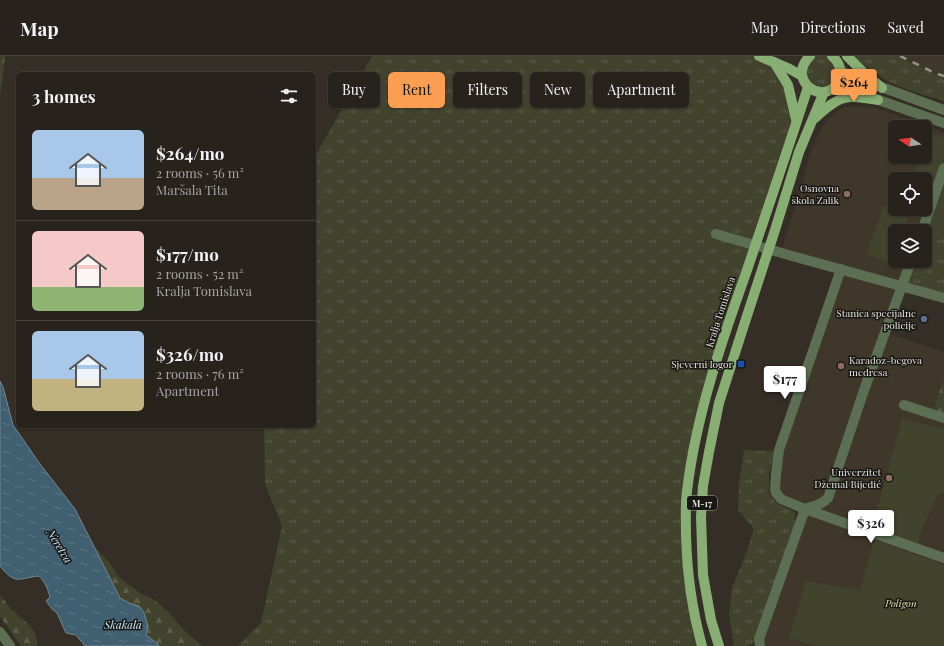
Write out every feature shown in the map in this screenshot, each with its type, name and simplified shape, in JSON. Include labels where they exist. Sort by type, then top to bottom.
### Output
[{"type":"main road","points":[[758,56],[788,68],[802,76]]},
{"type":"main road","points":[[810,56],[803,65],[802,76],[808,87],[818,92],[830,90],[838,82],[840,77],[840,65],[832,56]]},
{"type":"main road","points":[[847,56],[882,88]]},
{"type":"main road","points":[[774,62],[788,85],[796,120]]},
{"type":"main road","name":"Kralja Tomislava","points":[[702,646],[694,609],[689,575],[686,520],[686,492],[696,435],[720,350],[808,87]]},
{"type":"main road","name":"M-17","points":[[719,646],[711,620],[703,575],[703,486],[708,452],[720,403],[799,152],[824,92]]},
{"type":"main road","points":[[812,120],[833,102],[842,98],[855,96],[878,100]]},
{"type":"street","points":[[841,71],[882,88],[944,110]]},
{"type":"street","points":[[834,87],[856,92],[944,124]]},
{"type":"street","points":[[924,224],[944,168]]},
{"type":"street","points":[[716,234],[944,298]]},
{"type":"street","points":[[760,646],[759,639],[805,509],[811,506],[819,505],[828,498],[863,392],[908,268]]},
{"type":"street","points":[[841,269],[779,450],[776,468],[776,493],[781,499],[805,509],[944,558]]},
{"type":"street","points":[[904,405],[944,418]]},
{"type":"street","points":[[0,632],[10,646]]},
{"type":"shaded area","points":[[897,56],[944,56],[944,78],[934,74]]},
{"type":"shaded area","points":[[850,106],[876,108],[909,120],[888,120],[888,164],[932,164],[932,129],[944,133],[944,168],[932,202],[932,172],[888,172],[888,216],[927,216],[924,224],[888,224],[888,268],[909,268],[886,333],[944,352],[944,378],[932,414],[944,418],[944,646],[761,646],[805,509],[781,499],[776,474],[841,269],[781,253],[812,149],[821,129],[829,118],[840,109]]},
{"type":"green space","points":[[0,56],[5,56],[0,95]]},
{"type":"green space","name":"Sjeverni logor","points":[[372,56],[759,56],[774,62],[796,120],[704,403],[685,520],[702,646],[238,646],[261,623],[282,526],[265,484],[264,428],[316,428],[316,154],[342,108],[380,108],[380,72],[363,72]]},
{"type":"green space","points":[[813,56],[829,56],[840,72],[831,88],[813,89],[804,68]]},
{"type":"green space","points":[[854,56],[897,56],[944,78],[944,101],[913,92],[891,83],[872,71]]},
{"type":"green space","points":[[932,134],[944,138],[944,158],[935,183],[932,182],[932,172],[916,172],[919,164],[932,164]]},
{"type":"green space","points":[[944,168],[944,231],[932,227],[932,224],[924,224],[927,216],[932,216],[932,202]]},
{"type":"green space","points":[[884,205],[888,206],[888,216],[908,216],[905,224],[888,224],[888,262],[867,254]]},
{"type":"green space","points":[[932,227],[944,231],[944,298],[902,286],[908,268],[932,268]]},
{"type":"green space","points":[[944,378],[944,418],[932,414]]},
{"type":"green space","points":[[902,419],[944,429],[944,492],[937,495],[919,536],[919,545],[872,528]]},
{"type":"green space","points":[[744,450],[775,451],[769,473],[769,493],[776,503],[795,512],[794,532],[753,644],[746,646],[734,646],[729,616],[732,588],[754,529],[738,510],[739,483]]},
{"type":"green space","name":"Poligon","points":[[874,540],[944,565],[944,646],[816,646],[789,637],[806,581],[860,590]]},
{"type":"green space","points":[[94,546],[109,562],[118,576],[140,593],[155,600],[202,646],[159,646],[146,635],[148,626],[139,606],[120,598]]},
{"type":"green space","points":[[0,595],[11,609],[29,625],[35,633],[38,646],[21,646],[0,616]]},
{"type":"water","points":[[0,381],[13,425],[40,464],[75,509],[120,598],[139,606],[144,613],[148,626],[146,635],[159,646],[85,646],[76,635],[66,633],[57,613],[46,601],[50,597],[45,583],[39,576],[22,579],[14,578],[5,572],[0,566]]},
{"type":"railway","points":[[900,56],[944,76]]},
{"type":"place","name":"Osnovna škola Zalik","points":[[847,194]]},
{"type":"place","name":"Stanica specijalne policije","points":[[924,319]]},
{"type":"place","name":"Sjeverni logor","points":[[741,364]]},
{"type":"place","name":"Karađoz-begova medresa","points":[[841,366]]},
{"type":"place","name":"Univerzitet Džemal Bijedić","points":[[889,478]]},
{"type":"water label","name":"Neretva","points":[[60,546]]},
{"type":"water label","name":"Skakala","points":[[123,624]]}]
